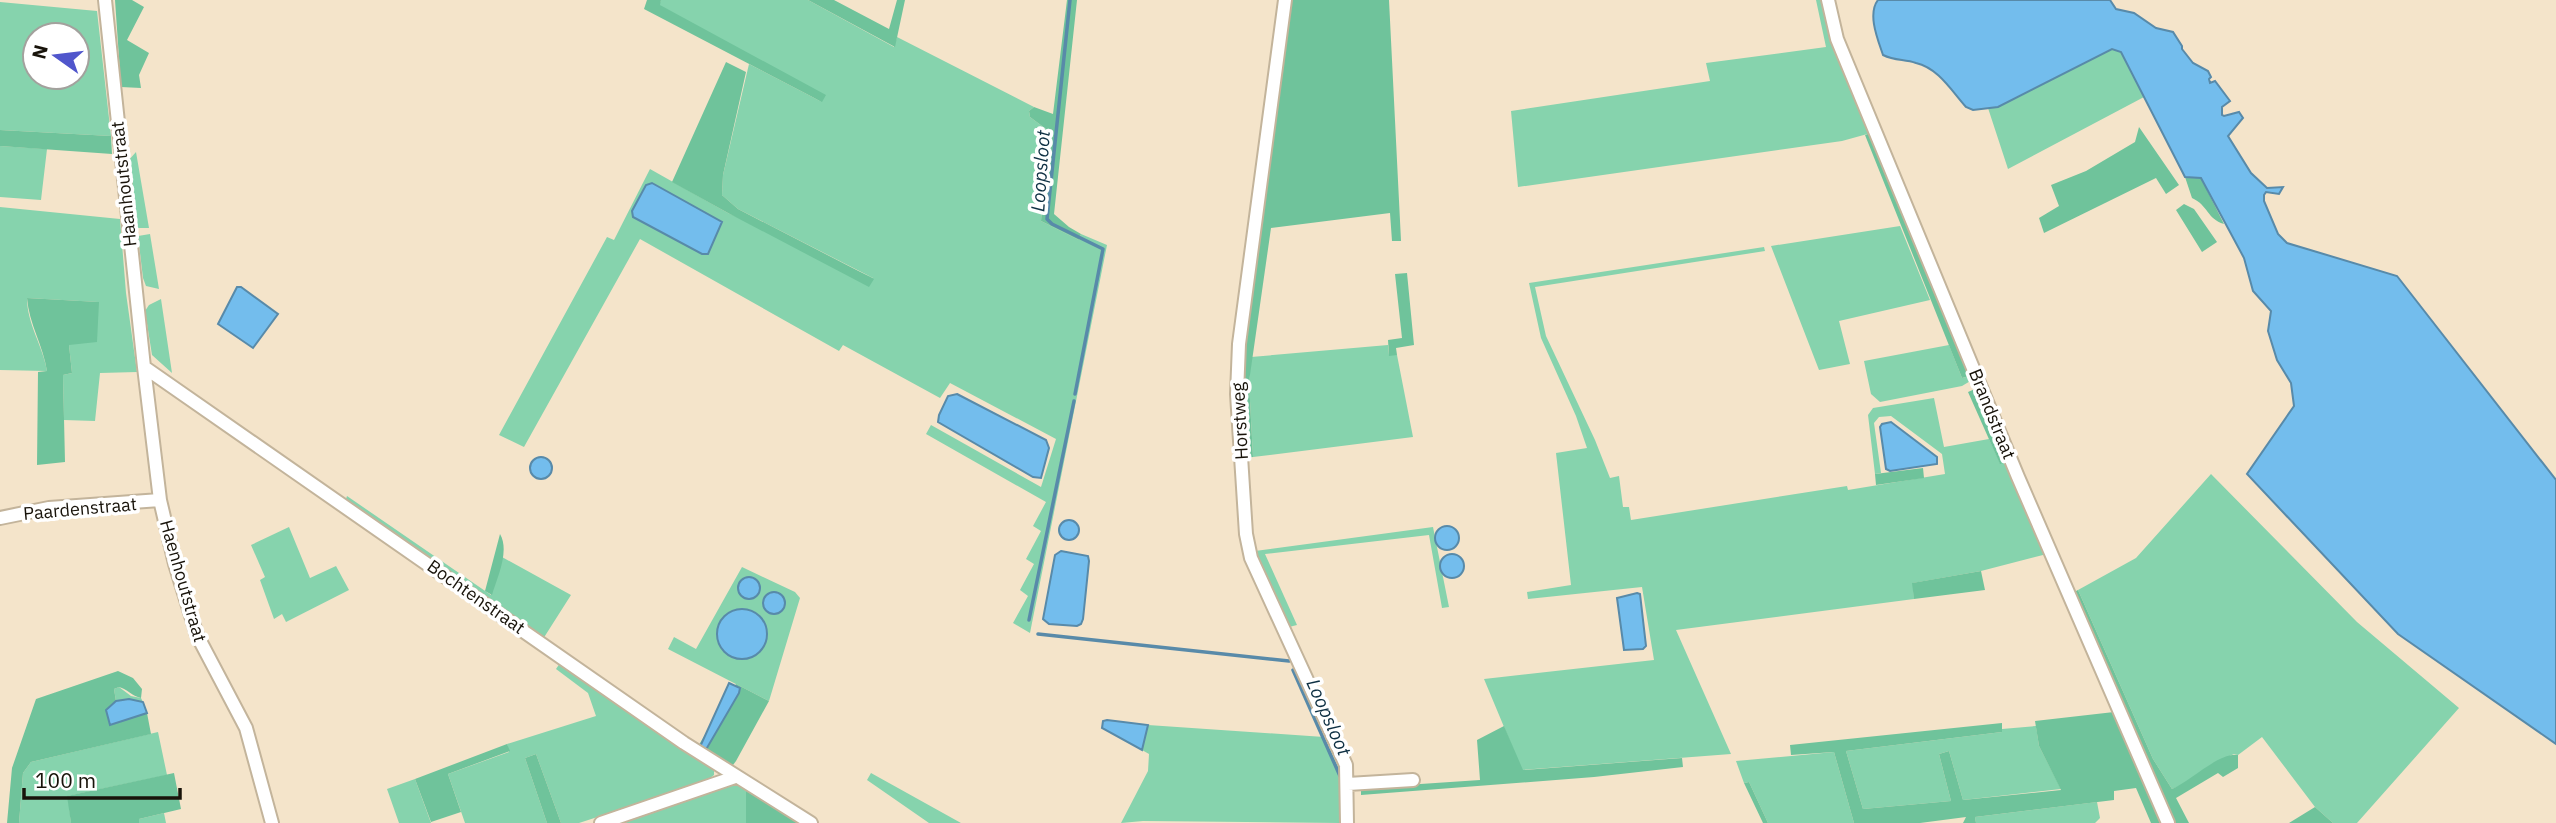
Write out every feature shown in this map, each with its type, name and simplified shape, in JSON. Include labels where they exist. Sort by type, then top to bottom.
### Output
[{"type":"street","name":"Haanhoutstraat","points":[[105,0],[144,367]]},
{"type":"street","name":"Horstweg","points":[[1286,0],[1239,344],[1237,394],[1246,534],[1251,558],[1346,765],[1347,823]]},
{"type":"street","name":"Brandstraat","points":[[1828,0],[1842,52],[2018,477],[2168,823]]},
{"type":"street","name":"Haenhoutstraat","points":[[144,367],[160,500],[175,564],[197,635],[246,728],[272,823]]},
{"type":"street","name":"Bochtenstraat","points":[[144,367],[735,777],[811,823]]},
{"type":"street","name":"Paardenstraat","points":[[0,518],[49,508],[160,500]]},
{"type":"street","points":[[601,823],[735,777]]},
{"type":"street","points":[[1348,784],[1413,780]]},
{"type":"green space","points":[[115,0],[132,0],[144,7],[127,40],[149,53],[139,75],[141,88],[121,87]]},
{"type":"green space","points":[[647,0],[661,0],[660,5],[826,95],[822,102],[644,9]]},
{"type":"green space","points":[[661,0],[808,0],[894,47],[897,37],[1034,107],[1029,111],[1030,117],[1046,129],[1041,221],[1079,240],[1081,234],[1107,245],[1030,633],[1013,623],[1028,596],[1020,590],[1034,564],[1026,559],[1041,531],[1033,526],[1046,502],[926,434],[931,425],[1041,487],[1056,439],[950,383],[940,398],[843,345],[839,351],[640,239],[524,447],[499,435],[607,237],[614,240],[650,169],[728,213],[873,278],[738,209],[722,195],[723,175],[749,64],[822,102],[659,5]],"holes":[[[652,183],[722,222],[708,254],[705,255],[632,211],[646,185]]]},
{"type":"green space","points":[[808,0],[834,0],[889,29],[897,0],[905,0],[895,47]]},
{"type":"green space","points":[[1067,0],[1077,0],[1054,214],[1081,234],[1079,240],[1041,221],[1046,129],[1030,117],[1029,111],[1034,107],[1053,114]]},
{"type":"green space","points":[[1289,0],[1389,0],[1401,241],[1392,241],[1390,213],[1271,228],[1249,382],[1253,457],[1245,458],[1240,382]]},
{"type":"green space","points":[[1816,0],[1824,0],[1871,133],[1842,141],[1518,187],[1511,111],[1710,81],[1706,63],[1826,47]]},
{"type":"green space","points":[[0,2],[97,11],[111,136],[0,130]]},
{"type":"green space","points":[[2112,49],[2121,52],[2144,97],[2008,169],[1988,108],[1998,107]]},
{"type":"green space","points":[[726,62],[746,72],[723,175],[722,195],[738,209],[874,279],[869,287],[672,182]]},
{"type":"green space","points":[[2139,127],[2179,185],[2166,194],[2156,178],[2044,233],[2039,218],[2059,206],[2051,185],[2086,171],[2135,142]]},
{"type":"green space","points":[[0,130],[111,136],[112,154],[0,146]]},
{"type":"green space","points":[[1871,133],[1970,376],[1962,378],[1865,135]]},
{"type":"green space","points":[[0,146],[47,149],[41,200],[0,197]]},
{"type":"green space","points":[[136,152],[149,228],[136,228],[128,161]]},
{"type":"green space","points":[[2185,177],[2201,178],[2224,224],[2214,219],[2192,198]]},
{"type":"green space","points":[[2184,204],[2194,209],[2217,242],[2202,252],[2176,210]]},
{"type":"green space","points":[[0,207],[120,219],[126,293],[137,372],[100,373],[95,421],[64,420],[63,375],[72,373],[69,345],[98,302],[27,298],[30,317],[47,371],[0,370]]},
{"type":"green space","points":[[1900,226],[1930,300],[1839,321],[1850,364],[1819,370],[1771,246]]},
{"type":"green space","points":[[150,234],[159,289],[146,286],[143,278],[138,236]]},
{"type":"green space","points":[[1764,247],[1765,251],[1535,287],[1546,336],[1610,478],[1619,476],[1623,507],[1629,507],[1631,520],[1847,486],[1848,490],[1945,474],[1942,454],[1891,416],[1879,417],[1874,423],[1881,473],[1875,474],[1868,415],[1873,408],[1934,398],[1944,447],[1989,439],[2000,463],[2006,462],[2047,554],[1981,571],[1913,583],[1914,599],[1676,630],[1731,754],[1522,770],[1484,679],[1654,660],[1642,587],[1528,599],[1527,592],[1571,585],[1556,453],[1587,448],[1576,416],[1541,338],[1529,283]]},
{"type":"green space","points":[[1407,273],[1414,345],[1396,348],[1397,355],[1389,356],[1388,340],[1402,338],[1395,274]]},
{"type":"green space","points":[[27,298],[99,302],[97,342],[69,345],[72,373],[63,375],[65,462],[37,465],[38,372],[47,371],[30,317]]},
{"type":"green space","points":[[161,299],[172,373],[152,355],[145,311],[149,305]]},
{"type":"green space","points":[[1388,345],[1389,355],[1397,355],[1413,437],[1253,457],[1249,382],[1251,357]]},
{"type":"green space","points":[[1949,345],[1962,378],[1970,376],[1972,380],[1962,386],[1880,402],[1871,394],[1864,361]]},
{"type":"green space","points":[[1975,389],[2006,462],[2000,464],[1968,392]]},
{"type":"green space","points":[[1923,468],[1924,478],[1876,485],[1875,474]]},
{"type":"green space","points":[[2211,474],[2357,622],[2459,708],[2357,823],[2333,823],[2315,807],[2262,737],[2238,755],[2234,754],[2209,766],[2185,784],[2172,789],[2153,759],[2078,590],[2136,558]]},
{"type":"green space","points":[[347,496],[491,595],[502,557],[571,595],[543,639],[345,502]]},
{"type":"green space","points":[[289,527],[310,578],[336,566],[349,590],[286,622],[282,614],[274,619],[260,580],[265,577],[251,545]]},
{"type":"green space","points":[[1433,527],[1449,607],[1442,608],[1429,535],[1265,554],[1297,625],[1289,627],[1255,551]]},
{"type":"green space","points":[[500,534],[503,556],[492,595],[485,591]]},
{"type":"green space","points":[[742,567],[795,592],[800,598],[769,701],[668,649],[674,637],[696,649]]},
{"type":"green space","points":[[1981,571],[1985,590],[1914,599],[1912,583]]},
{"type":"green space","points":[[2078,590],[2153,759],[2172,789],[2214,762],[2230,755],[2238,755],[2238,768],[2223,777],[2218,773],[2176,798],[2189,823],[2174,823],[2072,593]]},
{"type":"green space","points":[[560,663],[711,765],[714,775],[705,782],[579,823],[561,823],[536,754],[525,758],[547,823],[465,823],[448,774],[509,752],[507,744],[596,716],[588,693],[556,669]]},
{"type":"green space","points":[[118,671],[133,678],[142,689],[141,698],[119,687],[114,689],[116,701],[106,710],[111,725],[147,713],[151,734],[31,762],[23,773],[19,823],[7,823],[12,768],[36,699]]},
{"type":"green space","points":[[736,684],[769,701],[736,761],[733,765],[726,765],[697,748]]},
{"type":"green space","points":[[119,687],[131,696],[141,698],[143,702],[129,699],[116,701],[114,689]]},
{"type":"green space","points":[[2114,712],[2163,823],[2151,823],[2136,788],[2114,791],[2114,800],[1975,817],[1976,823],[1963,823],[1966,817],[1920,823],[1854,823],[1834,752],[1791,755],[1790,745],[2002,723],[2002,732],[1846,751],[1863,809],[1951,801],[1939,754],[1949,751],[1963,800],[2061,790],[2039,746],[2035,721]]},
{"type":"green space","points":[[1148,725],[1324,737],[1342,775],[1340,823],[1121,823],[1148,771],[1149,754],[1142,750]]},
{"type":"green space","points":[[1504,726],[1523,770],[1682,758],[1683,767],[1594,777],[1361,795],[1361,788],[1480,780],[1477,740]]},
{"type":"green space","points":[[2036,726],[2039,746],[2061,789],[1963,800],[1949,751],[1939,754],[1951,801],[1863,809],[1846,751]]},
{"type":"green space","points":[[158,732],[167,775],[68,796],[71,823],[19,823],[23,773],[31,762]]},
{"type":"green space","points":[[507,744],[510,751],[448,774],[461,812],[431,822],[415,779]]},
{"type":"green space","points":[[1834,752],[1854,823],[1768,823],[1749,782],[1744,783],[1736,761]]},
{"type":"green space","points":[[536,754],[561,823],[547,823],[525,758]]},
{"type":"green space","points":[[174,773],[181,809],[139,819],[139,823],[71,823],[67,796]]},
{"type":"green space","points":[[871,773],[961,823],[929,823],[867,780]]},
{"type":"green space","points":[[415,779],[431,823],[399,823],[387,789]]},
{"type":"green space","points":[[1749,782],[1768,823],[1763,823],[1744,783]]},
{"type":"green space","points":[[734,784],[746,789],[746,823],[624,823]]},
{"type":"green space","points":[[746,789],[801,823],[746,823]]},
{"type":"green space","points":[[2097,802],[2100,818],[2095,823],[1976,823],[1975,817]]},
{"type":"green space","points":[[2315,807],[2333,823],[2289,823]]},
{"type":"green space","points":[[164,813],[166,823],[139,823],[139,819]]},
{"type":"water","points":[[1878,0],[2110,0],[2116,9],[2134,13],[2156,28],[2173,32],[2193,63],[2208,71],[2210,83],[2215,81],[2230,101],[2222,107],[2222,115],[2239,112],[2243,118],[2228,136],[2251,173],[2267,188],[2283,187],[2279,194],[2266,192],[2264,195],[2278,234],[2287,243],[2397,276],[2556,480],[2556,744],[2398,634],[2247,474],[2294,406],[2291,383],[2277,360],[2268,331],[2271,311],[2253,291],[2244,258],[2201,178],[2185,177],[2121,52],[2112,49],[1998,107],[1973,110],[1966,107],[1944,80],[1931,70],[1916,63],[1883,55],[1873,20]]},
{"type":"water","points":[[652,183],[722,222],[708,254],[702,254],[633,217],[632,211],[646,185]]},
{"type":"water","points":[[237,287],[241,287],[278,314],[253,348],[218,324]]},
{"type":"water","points":[[957,394],[1046,440],[1049,448],[1041,478],[1033,477],[938,422],[948,396]]},
{"type":"water","points":[[1891,422],[1937,457],[1937,464],[1890,471],[1886,469],[1880,427]]},
{"type":"water","points":[[541,457],[549,460],[552,468],[549,476],[541,479],[533,476],[530,468],[533,460]]},
{"type":"water","points":[[1069,520],[1076,523],[1079,530],[1076,537],[1069,540],[1062,537],[1059,530],[1062,523]]},
{"type":"water","points":[[1447,526],[1456,529],[1459,538],[1456,547],[1447,550],[1438,547],[1435,538],[1438,529]]},
{"type":"water","points":[[1061,551],[1088,556],[1083,619],[1077,626],[1049,624],[1043,619],[1055,555]]},
{"type":"water","points":[[1452,554],[1461,557],[1464,566],[1461,575],[1452,578],[1443,575],[1440,566],[1443,557]]},
{"type":"water","points":[[749,577],[757,580],[760,588],[757,596],[749,599],[741,596],[738,588],[741,580]]},
{"type":"water","points":[[774,592],[782,595],[785,603],[782,611],[774,614],[766,611],[763,603],[766,595]]},
{"type":"water","points":[[1640,594],[1646,646],[1643,649],[1624,650],[1617,598]]},
{"type":"water","points":[[742,609],[760,616],[767,634],[760,652],[742,659],[724,652],[717,634],[724,616]]},
{"type":"water","points":[[729,683],[740,688],[739,693],[704,753],[699,749]]},
{"type":"water","points":[[129,699],[143,702],[147,713],[110,725],[106,710],[116,701]]},
{"type":"water","points":[[1103,721],[1148,725],[1142,750],[1102,728]]},
{"type":"waterway","name":"Loopsloot","points":[[1070,0],[1047,219],[1103,249],[1075,394]]},
{"type":"waterway","name":"Loopsloot","points":[[1029,620],[1074,401]]},
{"type":"waterway","name":"Loopsloot","points":[[1038,634],[1289,661]]},
{"type":"waterway","name":"Loopsloot","points":[[1293,670],[1340,776]]}]
